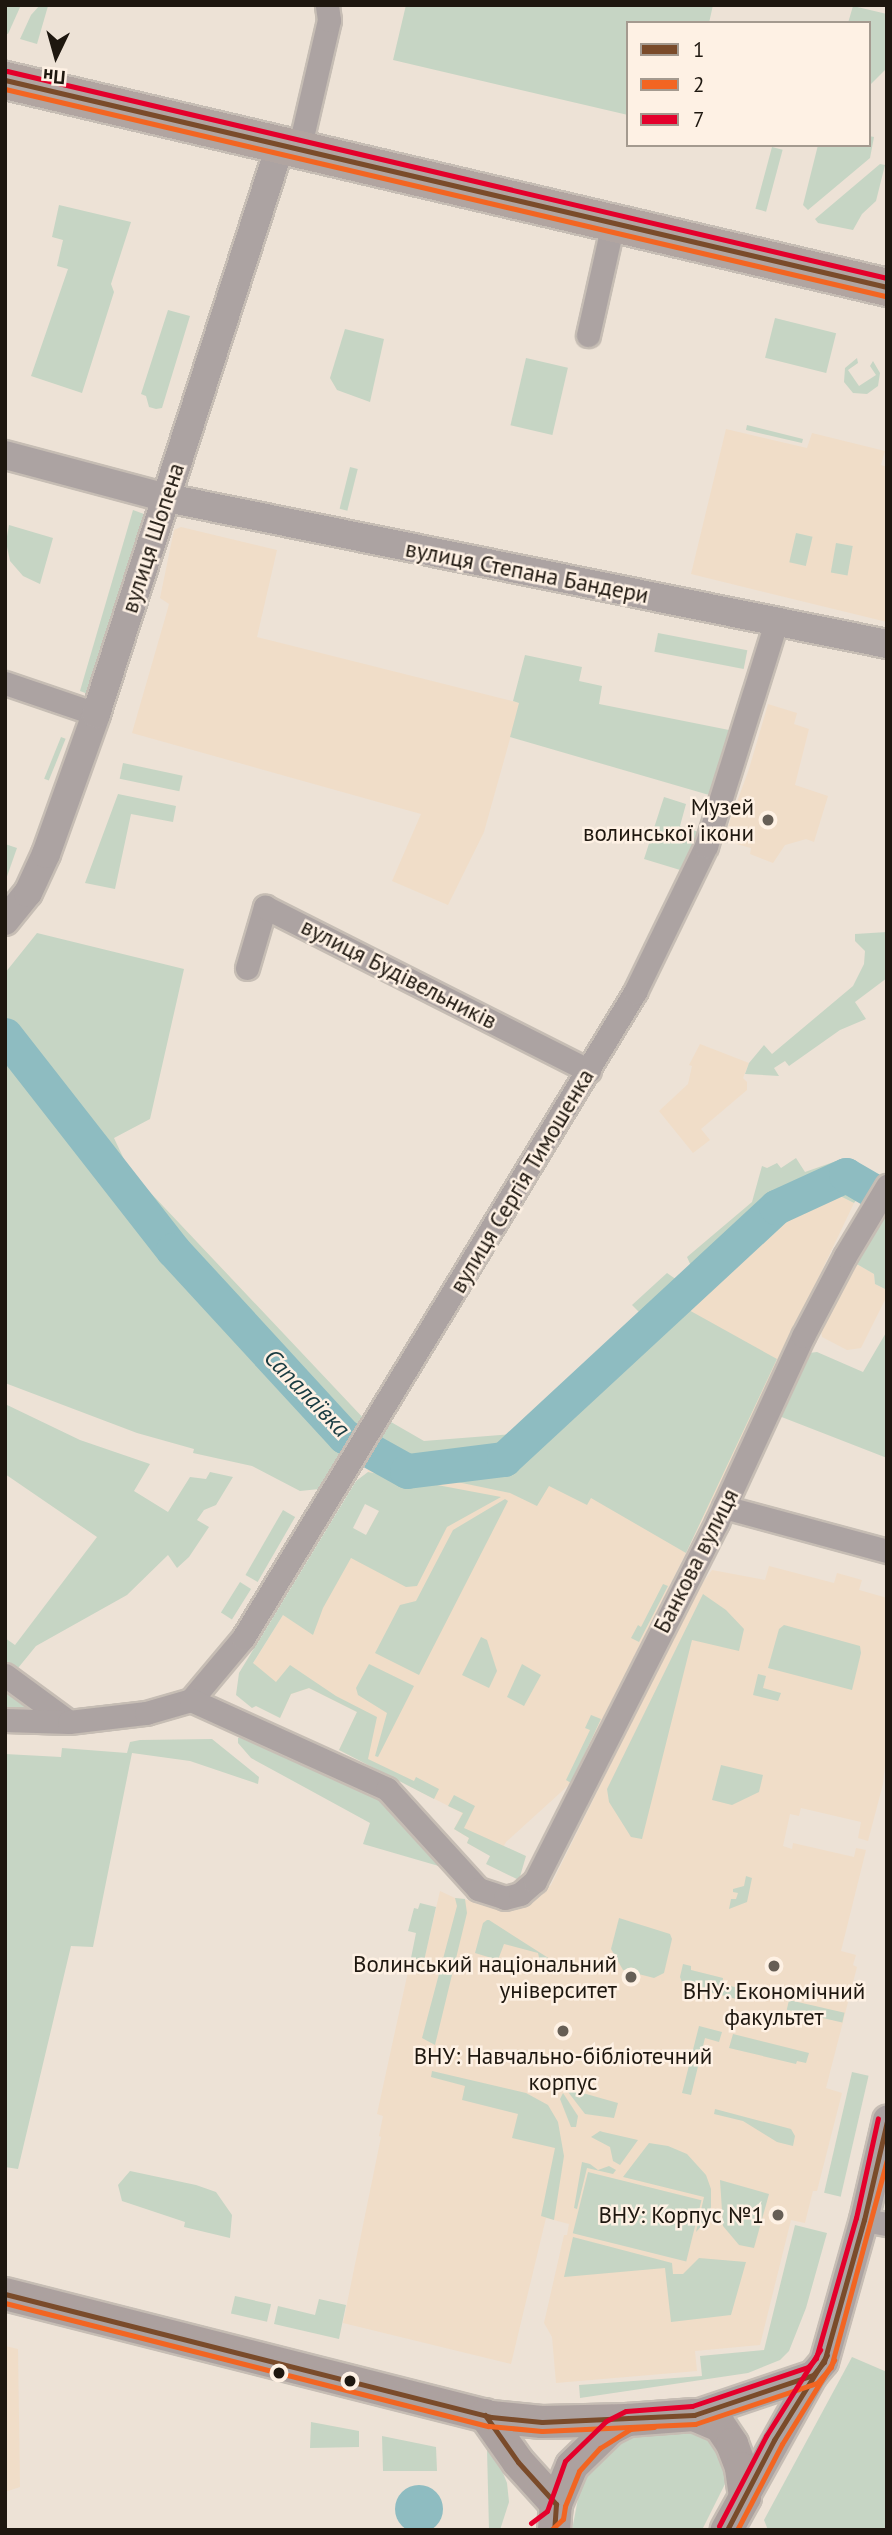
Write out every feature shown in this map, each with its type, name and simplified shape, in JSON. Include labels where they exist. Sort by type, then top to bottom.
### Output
[{"type":"main road","points":[[5,80],[887,287]]},
{"type":"main road","points":[[5,2294],[485,2415],[542,2422],[694,2415],[720,2426],[732,2444],[741,2468],[740,2516]]},
{"type":"main road","points":[[485,2415],[518,2462],[551,2520]]},
{"type":"main road","points":[[551,2520],[572,2466],[610,2429],[628,2420]]},
{"type":"street","points":[[289,148],[329,20],[327,5]]},
{"type":"street","name":"вулиця Шопена","points":[[5,921],[28,893],[46,853],[289,148]]},
{"type":"street","points":[[588,335],[613,223]]},
{"type":"street","name":"вулиця Степана Бандери","points":[[5,455],[167,498],[887,644]]},
{"type":"street","name":"вулиця Сергія Тимошенка","points":[[191,1700],[243,1638],[635,992],[706,846],[776,622]]},
{"type":"street","points":[[5,683],[96,714]]},
{"type":"street","name":"вулиця Будівельників","points":[[247,968],[265,906],[589,1071]]},
{"type":"street","name":"Банкова вулиця","points":[[191,1700],[387,1789],[478,1889],[505,1898],[520,1894],[535,1881],[724,1507],[803,1336],[845,1256],[884,1191]]},
{"type":"street","points":[[724,1507],[887,1551]]},
{"type":"street","points":[[5,1675],[69,1722]]},
{"type":"street","points":[[5,1720],[69,1722],[146,1713],[191,1700]]},
{"type":"street","points":[[740,2516],[813,2375],[824,2362],[876,2222],[887,2120]]},
{"type":"street","points":[[694,2415],[813,2375]]},
{"type":"shaded area","points":[[726,429],[807,448],[812,433],[885,451],[881,465],[887,467],[887,622],[691,574]]},
{"type":"shaded area","points":[[181,527],[277,550],[257,637],[520,703],[484,832],[448,905],[392,881],[421,814],[132,733],[169,604],[160,598],[174,530]]},
{"type":"shaded area","points":[[768,704],[797,713],[794,724],[809,729],[795,785],[828,796],[814,842],[806,839],[785,845],[773,863],[750,854],[751,848],[723,840],[749,769]]},
{"type":"shaded area","points":[[700,1044],[749,1063],[743,1078],[747,1082],[747,1090],[701,1129],[710,1140],[693,1153],[659,1111],[688,1084],[692,1066],[689,1065]]},
{"type":"shaded area","points":[[836,1194],[854,1203],[714,1497],[571,1783],[506,1842],[497,1859],[467,1843],[469,1838],[454,1829],[462,1813],[339,1750],[357,1712],[309,1688],[291,1694],[280,1718],[247,1673],[283,1615],[366,1535],[385,1500],[388,1476],[368,1472],[366,1463],[393,1470],[500,1475],[795,1207]]},
{"type":"shaded area","points":[[855,1263],[874,1274],[875,1284],[887,1290],[887,1296],[861,1348],[847,1350],[822,1337],[821,1331]]},
{"type":"shaded area","name":"Волинський національний університет","points":[[769,1566],[834,1583],[837,1573],[862,1580],[859,1590],[887,1598],[887,1747],[883,1784],[868,1841],[858,1838],[861,1822],[801,1808],[799,1816],[790,1814],[783,1846],[792,1849],[793,1843],[854,1857],[856,1848],[866,1850],[841,1951],[856,1955],[853,1965],[857,1967],[826,2088],[842,2093],[817,2191],[813,2191],[805,2223],[791,2220],[760,2345],[695,2351],[697,2371],[556,2383],[552,2337],[544,2323],[564,2235],[567,2235],[569,2224],[546,2218],[511,2364],[343,2323],[381,2137],[383,2116],[377,2114],[411,1958],[424,1960],[440,1891],[455,1898],[521,1908],[551,1885],[697,1590],[712,1570],[765,1580]]},
{"type":"shaded area","points":[[5,2346],[18,2349],[20,2487],[5,2492]]},
{"type":"green space","points":[[5,5],[21,5],[8,34],[5,33]]},
{"type":"green space","points":[[40,5],[48,6],[37,44],[20,39],[31,15]]},
{"type":"green space","points":[[406,5],[713,5],[709,21],[626,21],[626,115],[393,60]]},
{"type":"green space","points":[[853,6],[887,14],[887,68],[871,84],[871,21],[849,21]]},
{"type":"green space","points":[[871,136],[874,137],[870,158],[808,210],[803,205],[818,147],[871,147]]},
{"type":"green space","points":[[772,147],[783,150],[766,212],[755,209]]},
{"type":"green space","points":[[880,164],[885,165],[876,201],[862,214],[853,230],[818,223],[815,219]]},
{"type":"green space","points":[[59,205],[131,222],[111,284],[114,292],[82,393],[31,376],[68,269],[57,266],[63,240],[52,237]]},
{"type":"green space","points":[[168,310],[190,316],[162,408],[156,409],[149,407],[146,396],[141,394]]},
{"type":"green space","points":[[775,318],[836,333],[826,373],[765,358]]},
{"type":"green space","points":[[345,329],[384,339],[370,402],[337,390],[330,378]]},
{"type":"green space","points":[[526,358],[568,368],[552,435],[510,425]]},
{"type":"green space","points":[[857,358],[858,363],[848,370],[859,386],[876,375],[870,366],[873,361],[880,373],[878,386],[867,394],[853,393],[844,382],[845,368]]},
{"type":"green space","points":[[747,425],[803,439],[802,443],[746,430]]},
{"type":"green space","points":[[350,467],[358,469],[347,511],[340,509]]},
{"type":"green space","points":[[133,510],[144,514],[88,694],[80,691]]},
{"type":"green space","points":[[9,525],[53,538],[40,584],[23,576],[10,561],[6,542]]},
{"type":"green space","points":[[796,533],[813,537],[806,566],[789,562]]},
{"type":"green space","points":[[836,543],[853,546],[848,575],[831,573]]},
{"type":"green space","points":[[658,633],[747,650],[744,669],[654,652]]},
{"type":"green space","points":[[525,655],[582,667],[579,681],[602,686],[599,704],[734,731],[716,797],[510,737],[519,703],[513,701]]},
{"type":"green space","points":[[61,737],[66,739],[49,781],[44,779]]},
{"type":"green space","points":[[123,763],[183,776],[179,791],[120,779]]},
{"type":"green space","points":[[118,794],[176,806],[173,822],[131,814],[115,889],[85,883]]},
{"type":"green space","points":[[664,797],[686,804],[680,826],[705,834],[690,873],[644,859]]},
{"type":"green space","points":[[5,844],[17,848],[5,882]]},
{"type":"green space","points":[[887,932],[887,978],[855,1002],[866,1019],[840,1030],[789,1066],[785,1061],[774,1068],[779,1076],[745,1074],[749,1063],[764,1045],[772,1054],[853,986],[864,964],[865,951],[855,941],[855,934]]},
{"type":"green space","points":[[37,933],[184,969],[150,1119],[114,1138],[129,1170],[367,1422],[359,1425],[344,1450],[335,1449],[342,1454],[319,1489],[300,1491],[252,1466],[193,1453],[194,1449],[137,1433],[5,1383],[5,973]]},
{"type":"green space","points":[[796,1158],[805,1172],[842,1159],[871,1174],[873,1179],[854,1203],[836,1194],[795,1207],[714,1278],[687,1309],[777,1359],[686,1553],[591,1498],[587,1505],[549,1486],[537,1506],[510,1493],[366,1463],[391,1422],[424,1441],[514,1434],[562,1401],[647,1320],[632,1305],[667,1273],[677,1280],[691,1266],[687,1257],[752,1202],[762,1166],[767,1168],[777,1163],[781,1168]]},
{"type":"green space","points":[[887,1213],[887,1290],[875,1284],[874,1274],[855,1263]]},
{"type":"green space","points":[[887,1331],[887,1458],[779,1416],[809,1353],[817,1352],[863,1372]]},
{"type":"green space","points":[[5,1404],[80,1440],[150,1464],[134,1491],[168,1512],[190,1477],[206,1479],[210,1472],[233,1477],[216,1505],[204,1510],[197,1520],[209,1527],[189,1557],[177,1568],[168,1555],[127,1595],[36,1646],[14,1673],[5,1667],[5,1638],[15,1645],[97,1537],[5,1474]]},
{"type":"green space","points":[[368,1472],[501,1497],[447,1527],[417,1586],[406,1587],[351,1558],[323,1608],[313,1635],[283,1615],[253,1663],[276,1682],[290,1665],[336,1696],[377,1717],[368,1759],[414,1781],[416,1777],[439,1789],[434,1799],[339,1750],[357,1712],[309,1688],[291,1694],[280,1718],[256,1706],[252,1708],[236,1695],[239,1673],[356,1481]],"holes":[[[365,1504],[379,1511],[366,1535],[353,1528]]]},
{"type":"green space","points":[[505,1499],[508,1501],[419,1675],[375,1653],[400,1605],[416,1601],[453,1530]]},
{"type":"green space","points":[[283,1510],[295,1517],[258,1582],[246,1575]]},
{"type":"green space","points":[[240,1582],[251,1589],[232,1619],[221,1613]]},
{"type":"green space","points":[[663,1584],[668,1586],[639,1642],[631,1638],[638,1625],[641,1627]]},
{"type":"green space","points":[[703,1594],[726,1610],[744,1629],[739,1651],[692,1640],[642,1839],[631,1837],[609,1802],[607,1789]]},
{"type":"green space","points":[[784,1625],[860,1646],[861,1653],[852,1690],[768,1668],[779,1629]]},
{"type":"green space","points":[[481,1637],[487,1640],[497,1671],[489,1688],[462,1675]]},
{"type":"green space","points":[[369,1664],[414,1686],[378,1757],[375,1756],[387,1713],[358,1695],[356,1688]]},
{"type":"green space","points":[[522,1664],[541,1675],[524,1706],[507,1697]]},
{"type":"green space","points":[[758,1674],[766,1676],[763,1688],[781,1693],[778,1701],[753,1695]]},
{"type":"green space","points":[[5,1691],[30,1709],[5,1707]]},
{"type":"green space","points":[[591,1715],[601,1719],[571,1783],[566,1780],[590,1730],[585,1728]]},
{"type":"green space","points":[[244,1736],[373,1795],[401,1815],[449,1869],[363,1844],[370,1823],[251,1758],[238,1743],[238,1738]]},
{"type":"green space","points":[[212,1739],[259,1777],[258,1784],[190,1761],[132,1753],[93,1947],[71,1946],[18,2169],[5,2167],[5,1754],[61,1757],[62,1748],[127,1753],[130,1742],[140,1740]]},
{"type":"green space","points":[[721,1765],[763,1775],[759,1792],[732,1805],[712,1800]]},
{"type":"green space","points":[[454,1795],[475,1806],[464,1828],[526,1856],[519,1880],[486,1864],[490,1856],[467,1843],[469,1838],[454,1829],[463,1813],[448,1806]]},
{"type":"green space","points":[[746,1876],[752,1878],[747,1902],[729,1909],[731,1899],[736,1899],[738,1893],[733,1892],[733,1889],[744,1886]]},
{"type":"green space","points":[[455,1898],[465,1899],[467,1913],[435,2045],[422,2038],[457,1906]]},
{"type":"green space","points":[[420,1903],[436,1907],[424,1961],[411,1958],[416,1933],[408,1931],[414,1908],[418,1909]]},
{"type":"green space","points":[[619,1918],[670,1934],[672,1939],[664,1973],[654,1978],[623,1970],[611,1949]]},
{"type":"green space","points":[[487,1920],[564,1968],[540,1962],[538,1953],[504,1944],[498,1960],[475,1953],[483,1923]]},
{"type":"green space","points":[[683,1964],[691,1966],[691,1970],[723,1978],[722,1984],[743,1989],[740,2000],[683,1985],[680,1977]]},
{"type":"green space","points":[[789,2000],[845,2013],[842,2023],[787,2010]]},
{"type":"green space","points":[[699,2026],[722,2032],[719,2042],[705,2038],[691,2095],[682,2093]]},
{"type":"green space","points":[[733,2034],[809,2053],[806,2063],[797,2061],[796,2064],[729,2048]]},
{"type":"green space","points":[[432,2071],[526,2093],[548,2105],[558,2122],[564,2156],[554,2220],[541,2216],[555,2148],[512,2138],[518,2114],[462,2100],[465,2086],[431,2077]]},
{"type":"green space","points":[[852,2072],[869,2076],[841,2197],[824,2193]]},
{"type":"green space","points":[[565,2088],[618,2103],[614,2118],[585,2114]]},
{"type":"green space","points":[[563,2093],[578,2116],[576,2127],[571,2127],[560,2099]]},
{"type":"green space","points":[[715,2109],[791,2129],[795,2136],[793,2146],[777,2142],[743,2121],[714,2114]]},
{"type":"green space","points":[[600,2131],[638,2140],[620,2165],[613,2161],[610,2147],[591,2137]]},
{"type":"green space","points":[[649,2143],[668,2146],[687,2154],[706,2175],[711,2189],[711,2207],[706,2221],[696,2232],[704,2197],[623,2177]]},
{"type":"green space","points":[[582,2162],[598,2170],[609,2166],[616,2170],[613,2174],[587,2168],[577,2209],[574,2208]]},
{"type":"green space","points":[[130,2171],[216,2192],[232,2215],[230,2238],[184,2227],[185,2222],[122,2201],[118,2185]]},
{"type":"green space","points":[[588,2172],[702,2200],[686,2261],[573,2233]]},
{"type":"green space","points":[[720,2180],[769,2194],[754,2248],[739,2245],[723,2226]]},
{"type":"green space","points":[[795,2225],[827,2233],[806,2308],[789,2351],[780,2360],[748,2373],[580,2398],[579,2385],[702,2376],[700,2356],[764,2350]]},
{"type":"green space","points":[[573,2237],[672,2263],[673,2274],[683,2274],[699,2258],[746,2262],[731,2315],[671,2322],[665,2268],[564,2277]]},
{"type":"green space","points":[[235,2296],[271,2304],[267,2322],[231,2314]]},
{"type":"green space","points":[[319,2299],[346,2305],[339,2339],[274,2324],[278,2306],[315,2315]]},
{"type":"green space","points":[[852,2357],[887,2372],[887,2530],[768,2530],[764,2520]]},
{"type":"green space","points":[[311,2422],[359,2431],[359,2447],[310,2448]]},
{"type":"green space","points":[[679,2423],[713,2436],[730,2474],[702,2530],[572,2530],[580,2488],[591,2470],[613,2446],[634,2431]]},
{"type":"green space","points":[[382,2436],[436,2447],[437,2471],[383,2471]]},
{"type":"green space","points":[[487,2449],[501,2468],[507,2483],[509,2502],[500,2530],[489,2530]]},
{"type":"water","points":[[419,2485],[436,2492],[443,2509],[436,2526],[419,2533],[402,2526],[395,2509],[402,2492]]},
{"type":"waterway","name":"Сапалаївка","points":[[5,1035],[173,1250],[344,1436],[407,1471],[504,1459],[776,1207],[846,1175],[887,1199]]},
{"type":"transit line","name":"7","points":[[7,71],[887,278]]},
{"type":"transit line","name":"1","points":[[5,80],[887,287]]},
{"type":"transit line","name":"2","points":[[5,89],[885,296]]},
{"type":"transit line","name":"7","points":[[531,2523],[547,2511],[565,2461],[606,2421],[626,2411],[692,2406],[808,2367],[816,2358],[856,2218],[878,2118]]},
{"type":"transit line","name":"1","points":[[5,2294],[491,2417],[542,2422],[694,2415],[813,2375],[824,2362],[864,2220],[887,2121]]},
{"type":"transit line","name":"2","points":[[5,2303],[489,2426],[542,2431],[695,2424],[817,2383],[831,2367],[887,2160]]},
{"type":"transit line","name":"7","points":[[719,2526],[766,2436],[820,2350]]},
{"type":"transit line","name":"1","points":[[727,2530],[774,2440],[827,2355]]},
{"type":"transit line","name":"2","points":[[737,2530],[782,2444],[834,2360]]},
{"type":"transit line","name":"1","points":[[485,2415],[518,2462],[556,2504],[554,2530]]},
{"type":"transit line","name":"2","points":[[551,2530],[563,2519],[565,2506],[579,2471],[600,2448],[630,2429],[654,2427]]},
{"type":"place","name":"Музей волинської ікони","points":[[768,820]]},
{"type":"place","name":"ВНУ: Економічний факультет","points":[[774,1966]]},
{"type":"place","name":"Волинський національний університет","points":[[631,1977]]},
{"type":"place","name":"ВНУ: Навчально-бібліотечний корпус","points":[[563,2031]]},
{"type":"place","name":"ВНУ: Корпус №1","points":[[778,2215]]}]
